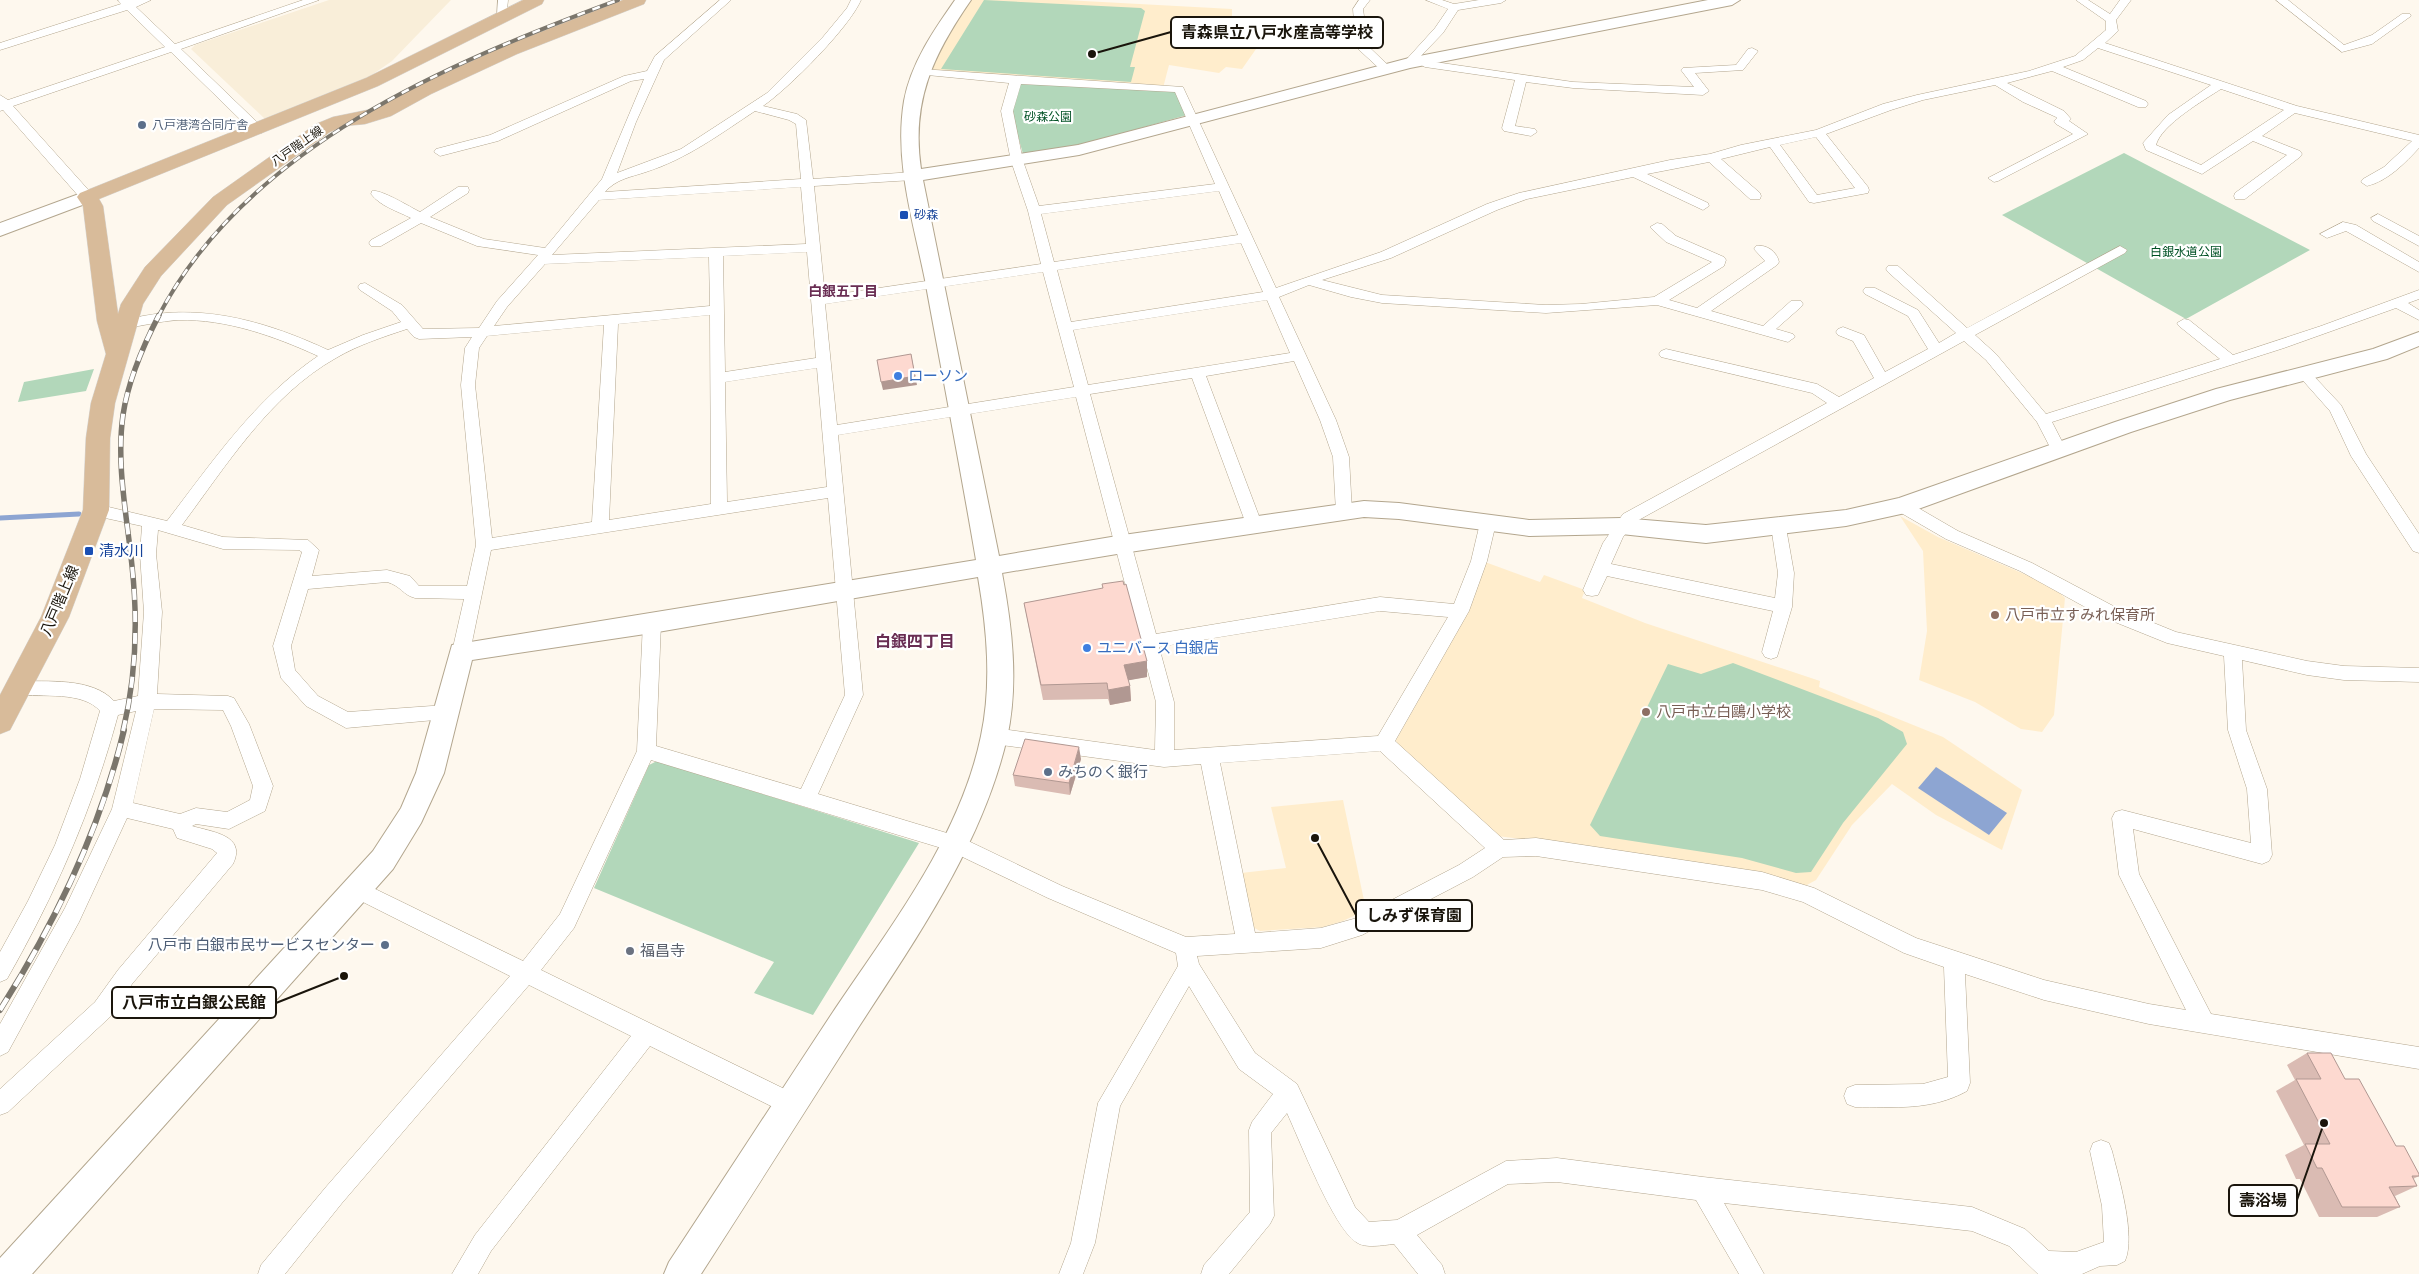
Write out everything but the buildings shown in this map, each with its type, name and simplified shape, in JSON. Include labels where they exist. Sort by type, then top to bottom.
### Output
[{"type":"main road","name":"八戸階上線","points":[[87,198],[372,82],[503,9],[536,0]]},
{"type":"main road","name":"八戸階上線","points":[[0,722],[55,617],[96,510],[98,438],[104,403],[132,304],[154,272],[220,201],[323,128],[334,122],[365,118],[384,112],[424,90],[503,54],[638,0]]},
{"type":"main road","points":[[87,198],[93,206],[108,321],[118,354]]},
{"type":"street","points":[[0,47],[126,3],[146,0]]},
{"type":"street","points":[[0,230],[87,198],[2,104],[314,0]]},
{"type":"street","points":[[9,1274],[358,890],[383,860],[411,815],[430,774],[475,593],[484,545],[468,385],[472,348],[502,304],[597,196],[608,180],[659,58],[726,0]]},
{"type":"street","points":[[608,180],[652,166],[685,152],[771,95],[827,39],[852,9],[856,0]]},
{"type":"street","points":[[681,1274],[914,914],[953,843],[976,795],[994,736],[1001,678],[999,635],[959,411],[913,176],[909,131],[913,97],[920,72],[949,19],[962,0]]},
{"type":"street","points":[[1365,0],[1358,9],[1362,47],[1386,69]]},
{"type":"street","points":[[1431,0],[1454,7],[1501,0]]},
{"type":"street","points":[[597,196],[913,176],[1017,162],[1079,150],[1195,121],[1415,62],[1732,0]]},
{"type":"street","points":[[2081,0],[2111,20]]},
{"type":"street","points":[[1065,326],[1270,295],[1308,280],[1386,255],[1509,200],[1670,164],[1712,158],[1741,148],[1819,133],[1857,120],[1887,106],[2055,68],[2079,58],[2112,31],[2111,20],[2126,0]]},
{"type":"street","points":[[2281,0],[2342,49],[2353,48],[2380,35],[2406,16]]},
{"type":"street","points":[[126,3],[258,130]]},
{"type":"street","points":[[1415,62],[1449,20],[1454,7]]},
{"type":"street","points":[[2098,44],[2293,109],[2419,140],[2406,155],[2381,176],[2367,182]]},
{"type":"street","points":[[1415,62],[1521,79],[1573,85],[1703,92],[1687,70],[1739,68],[1752,51]]},
{"type":"street","points":[[2055,68],[2142,104]]},
{"type":"street","points":[[920,72],[1016,80],[1180,89],[1270,295],[1328,420],[1341,458],[1344,512]]},
{"type":"street","points":[[440,152],[494,138],[628,78],[651,74]]},
{"type":"street","points":[[1521,79],[1508,128],[1531,132]]},
{"type":"street","points":[[1016,80],[1007,111],[1017,162],[1034,211],[1084,391],[1165,702],[1164,760]]},
{"type":"street","points":[[1994,178],[2082,134],[2060,121],[2065,119],[2060,114],[2027,99],[1998,82]]},
{"type":"street","points":[[2218,85],[2175,114],[2152,137],[2149,143],[2150,147],[2202,170],[2293,109]]},
{"type":"street","points":[[753,107],[794,117],[802,123],[854,695],[806,800]]},
{"type":"street","points":[[1773,143],[1814,199],[1863,190],[1819,133]]},
{"type":"street","points":[[2240,196],[2296,154],[2252,136]]},
{"type":"street","points":[[1712,158],[1755,196]]},
{"type":"street","points":[[1634,173],[1702,206]]},
{"type":"street","points":[[1034,211],[1222,186]]},
{"type":"street","points":[[376,243],[420,218],[463,190]]},
{"type":"street","points":[[377,194],[386,201],[449,232],[482,243],[544,256],[716,253],[814,248]]},
{"type":"street","points":[[2378,218],[2419,242]]},
{"type":"street","points":[[2327,234],[2343,226],[2352,228],[2419,268]]},
{"type":"street","points":[[1657,227],[1671,239],[1719,260],[1719,263],[1657,301]]},
{"type":"street","points":[[818,300],[1246,238]]},
{"type":"street","points":[[1699,313],[1772,262],[1771,256],[1761,249]]},
{"type":"street","points":[[1592,590],[1603,569],[1616,533],[1629,518],[2120,250]]},
{"type":"street","points":[[716,253],[715,310],[718,378],[719,509]]},
{"type":"street","points":[[1893,270],[1991,357],[2043,420],[2059,451]]},
{"type":"street","points":[[1308,280],[1351,294],[1382,299],[1546,309],[1657,301],[1788,337]]},
{"type":"street","points":[[365,287],[397,308],[419,334],[482,332],[715,310]]},
{"type":"street","points":[[1870,291],[1912,313],[1936,350]]},
{"type":"street","points":[[2043,420],[2116,394],[2322,332],[2419,294]]},
{"type":"street","points":[[2398,303],[2419,316]]},
{"type":"street","points":[[1766,331],[1796,304]]},
{"type":"street","points":[[125,324],[185,316],[236,322],[299,341],[329,356]]},
{"type":"street","points":[[600,528],[611,320]]},
{"type":"street","points":[[2184,323],[2231,360]]},
{"type":"street","points":[[171,528],[250,425],[300,377],[329,356],[390,330],[410,324]]},
{"type":"street","points":[[1843,332],[1859,338],[1882,380]]},
{"type":"street","points":[[461,652],[652,623],[1123,544],[1364,509],[1399,511],[1529,528],[1621,526],[1706,534],[1846,518],[1902,506],[2123,427],[2224,394],[2305,375],[2380,354],[2419,339]]},
{"type":"street","points":[[1666,354],[1818,389],[1838,404]]},
{"type":"street","points":[[831,431],[1299,356]]},
{"type":"street","points":[[718,378],[824,362]]},
{"type":"street","points":[[1197,372],[1254,524]]},
{"type":"street","points":[[2305,375],[2336,409],[2359,456],[2419,547]]},
{"type":"street","points":[[484,545],[836,491]]},
{"type":"street","points":[[1902,506],[1952,535],[2026,567],[2111,613],[2173,638],[2307,668],[2344,673],[2419,675]]},
{"type":"street","points":[[96,510],[145,521],[223,543],[302,544],[311,550],[282,646],[287,673],[312,701],[346,720],[446,712]]},
{"type":"street","points":[[0,1045],[72,916],[122,809],[147,701],[154,612],[145,521]]},
{"type":"street","points":[[1384,743],[1460,611],[1478,561],[1488,523]]},
{"type":"street","points":[[1771,652],[1784,607],[1786,573],[1779,526]]},
{"type":"street","points":[[1603,569],[1760,600],[1784,607]]},
{"type":"street","points":[[300,583],[387,576],[404,580],[415,592],[475,593]]},
{"type":"street","points":[[1150,642],[1380,604],[1460,611]]},
{"type":"street","points":[[270,1274],[334,1195],[526,972],[567,921],[646,751],[652,623]]},
{"type":"street","points":[[2204,1023],[2129,875],[2122,818],[2262,854],[2257,789],[2237,730],[2233,652]]},
{"type":"street","points":[[17,688],[76,691],[100,698],[110,709]]},
{"type":"street","points":[[110,709],[147,701],[228,703],[240,724],[263,786],[258,805],[229,821],[196,816],[180,822],[122,809]]},
{"type":"street","points":[[0,972],[31,920],[58,865],[95,769],[110,709]]},
{"type":"street","points":[[994,736],[1164,760],[1384,743],[1500,848]]},
{"type":"street","points":[[646,751],[953,843],[1187,957],[1246,1061],[1290,1092],[1347,1215],[1364,1234],[1399,1232],[1506,1173],[1557,1170],[1703,1189],[1972,1219],[2017,1237],[2051,1268],[2077,1264],[2099,1254],[2117,1253],[2114,1206],[2101,1151]]},
{"type":"street","points":[[1209,757],[1247,944]]},
{"type":"street","points":[[0,1104],[103,1009],[125,977],[226,858],[228,849],[218,842],[184,832],[180,822]]},
{"type":"street","points":[[1070,1274],[1083,1243],[1109,1103],[1187,957],[1247,944],[1320,938],[1362,926],[1466,871],[1500,848],[1536,848],[1762,881],[1807,894],[1911,946],[2044,990],[2149,1014],[2419,1058]]},
{"type":"street","points":[[358,890],[791,1104]]},
{"type":"street","points":[[1855,1096],[1923,1094],[1948,1091],[1960,1083],[1954,960]]},
{"type":"street","points":[[464,1274],[483,1243],[647,1032]]},
{"type":"street","points":[[1213,1274],[1262,1216],[1260,1130],[1290,1092]]},
{"type":"street","points":[[1703,1189],[1752,1274]]},
{"type":"street","points":[[1399,1232],[1433,1274]]},
{"type":"shaded area","points":[[329,0],[451,0],[392,61],[369,77],[265,119],[191,49],[195,45]]},
{"type":"shaded area","points":[[963,0],[1065,0],[1232,9],[1232,39],[1261,42],[1242,69],[1226,67],[1219,73],[1169,65],[1163,88],[921,72]]},
{"type":"shaded area","name":"八戸市立すみれ保育所","points":[[1900,516],[1938,537],[2038,580],[2058,591],[2065,598],[2054,715],[2042,732],[2021,729],[1975,702],[1919,680],[1927,631],[1923,551]]},
{"type":"shaded area","name":"八戸市立白鷗小学校","points":[[1485,562],[1540,582],[1544,575],[1585,590],[1582,598],[1645,623],[1820,681],[1819,687],[1943,737],[2022,790],[2002,850],[1936,815],[1892,784],[1852,825],[1816,880],[1805,886],[1548,842],[1497,836],[1397,744],[1396,740],[1469,611]]},
{"type":"shaded area","points":[[1343,800],[1366,910],[1343,921],[1323,927],[1260,931],[1251,926],[1241,873],[1286,868],[1271,807]]},
{"type":"green space","points":[[984,0],[1141,8],[1145,11],[1130,67],[1135,67],[1131,82],[941,69]]},
{"type":"green space","name":"砂森公園","points":[[1023,82],[1177,92],[1187,115],[1077,146],[1023,154],[1011,111],[1019,85]]},
{"type":"green space","name":"白銀水道公園","points":[[2124,153],[2310,250],[2186,319],[2002,215]]},
{"type":"green space","points":[[94,369],[86,391],[18,402],[24,382]]},
{"type":"green space","points":[[1733,663],[1878,718],[1903,732],[1907,744],[1843,823],[1811,872],[1796,873],[1742,858],[1600,836],[1590,825],[1668,664],[1701,674]]},
{"type":"green space","points":[[657,761],[919,843],[813,1015],[754,993],[774,962],[594,888],[649,765]]},
{"type":"water","points":[[1936,767],[2007,813],[1989,835],[1918,788]]},
{"type":"waterway","points":[[0,518],[79,514]]},
{"type":"railway","points":[[158,317],[196,257],[243,205],[297,159],[357,118],[421,83],[487,52],[618,0]]},
{"type":"railway","points":[[123,731],[133,670],[135,607],[121,472],[121,434],[125,402],[132,377],[158,317]]},
{"type":"railway","points":[[0,1010],[39,944],[74,875],[102,804],[124,730]]},
{"type":"place","name":"青森県立八戸水産高等学校","points":[[1092,54]]},
{"type":"place","name":"八戸港湾合同庁舎","points":[[142,125]]},
{"type":"place","name":"砂森","points":[[904,215]]},
{"type":"place","name":"ローソン","points":[[898,376]]},
{"type":"place","name":"清水川","points":[[89,551]]},
{"type":"place","name":"八戸市立すみれ保育所","points":[[1995,615]]},
{"type":"place","name":"ユニバース 白銀店","points":[[1087,648]]},
{"type":"place","name":"八戸市立白鷗小学校","points":[[1646,712]]},
{"type":"place","name":"みちのく銀行","points":[[1048,772]]},
{"type":"place","name":"しみず保育園","points":[[1315,838]]},
{"type":"place","name":"八戸市 白銀市民サービスセンター","points":[[385,945]]},
{"type":"place","name":"福昌寺","points":[[630,951]]},
{"type":"place","name":"八戸市立白銀公民館","points":[[344,976]]},
{"type":"place","name":"壽浴場","points":[[2324,1123]]},
{"type":"district","name":"白銀五丁目","points":[[843,292]]},
{"type":"district","name":"白銀四丁目","points":[[915,642]]}]
